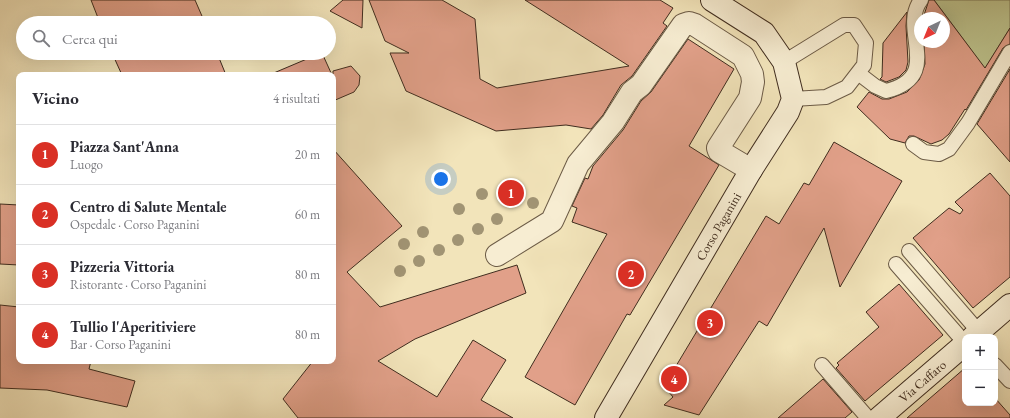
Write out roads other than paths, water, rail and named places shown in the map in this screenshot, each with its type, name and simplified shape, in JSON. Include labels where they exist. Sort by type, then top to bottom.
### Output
[{"type":"street","points":[[712,0],[764,33],[784,62],[793,99]]},
{"type":"street","points":[[497,255],[552,221],[578,164],[632,92],[641,85],[683,25],[689,23],[695,25],[743,56],[748,65],[753,82],[750,98],[718,148],[719,151],[751,170]]},
{"type":"street","name":"Corso Paganini","points":[[606,418],[751,170],[788,112],[793,99]]},
{"type":"street","name":"Via Caffaro","points":[[976,334],[1010,305]]},
{"type":"street","name":"Via Caffaro","points":[[879,418],[962,346]]},
{"type":"lane","points":[[858,73],[875,86],[886,91],[899,88],[911,77],[917,64],[918,49],[914,15],[916,6],[921,0]]},
{"type":"lane","points":[[784,62],[844,25],[854,25],[866,43],[864,65],[847,87],[826,97],[793,99]]},
{"type":"lane","points":[[913,144],[924,152],[939,154],[949,149],[961,135],[1010,52]]},
{"type":"lane","points":[[910,251],[967,334]]},
{"type":"lane","points":[[896,264],[965,334]]},
{"type":"lane","points":[[822,365],[868,418]]},
{"type":"lane","points":[[998,368],[1010,381]]},
{"type":"place","name":"Piazza Sant'Anna","points":[[511,193]]},
{"type":"place","name":"Centro di Salute Mentale","points":[[631,274]]},
{"type":"place","name":"Pizzeria Vittoria","points":[[710,323]]},
{"type":"place","name":"Tullio l'Aperitiviere","points":[[674,379]]}]
